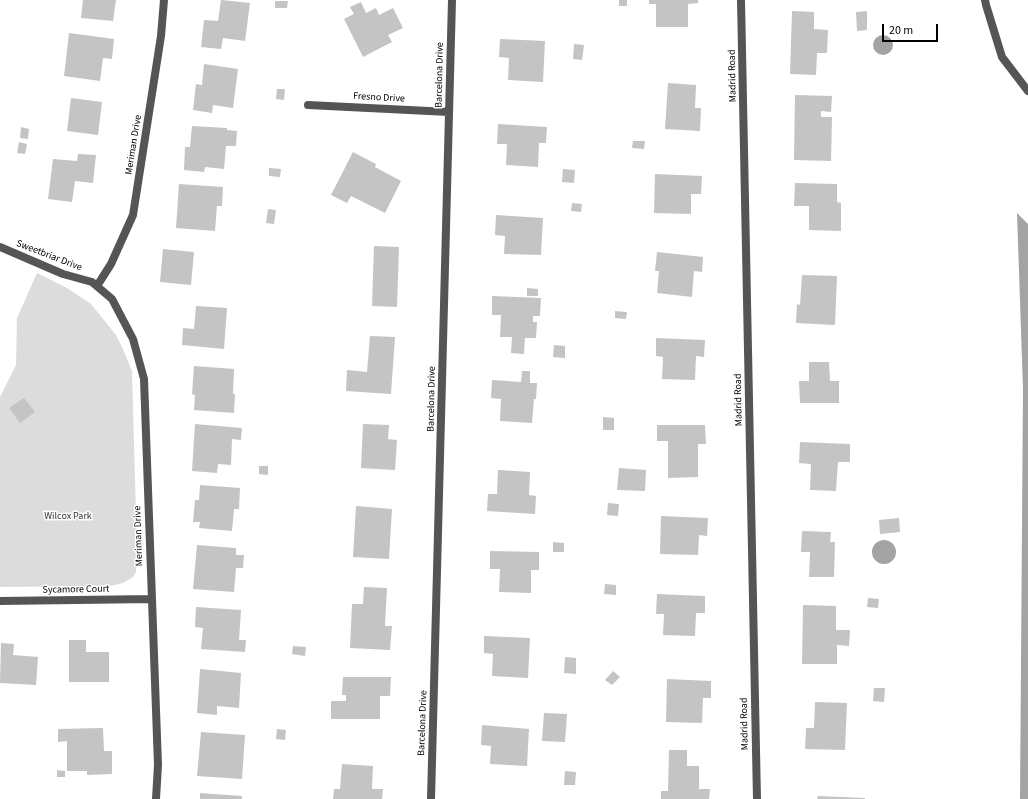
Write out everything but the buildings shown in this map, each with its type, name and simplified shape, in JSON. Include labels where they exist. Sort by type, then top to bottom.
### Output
[{"type":"street","name":"Meriman Drive","points":[[156,799],[158,765],[144,379],[134,339],[112,299],[95,284],[111,264],[132,214],[161,36],[164,0]]},
{"type":"street","name":"Barcelona Drive","points":[[431,799],[452,0]]},
{"type":"street","name":"Madrid Road","points":[[741,0],[757,799]]},
{"type":"street","points":[[985,0],[1002,57],[1028,90]]},
{"type":"street","name":"Fresno Drive","points":[[308,105],[449,112]]},
{"type":"street","name":"Sweetbriar Drive","points":[[0,247],[63,274],[95,284]]},
{"type":"street","name":"Sycamore Court","points":[[0,601],[152,599]]},
{"type":"green space","name":"Wilcox Park","points":[[37,273],[67,288],[91,304],[116,335],[132,371],[137,553],[136,572],[133,577],[123,583],[110,586],[0,587],[0,397],[16,365],[17,318]]},
{"type":"shaded area","points":[[883,35],[890,38],[893,45],[890,52],[883,55],[876,52],[873,45],[876,38]]},
{"type":"shaded area","points":[[1017,213],[1028,224],[1028,799],[1020,799],[1023,389]]},
{"type":"shaded area","points":[[884,540],[893,543],[896,552],[893,561],[884,564],[875,561],[872,552],[875,543]]}]
